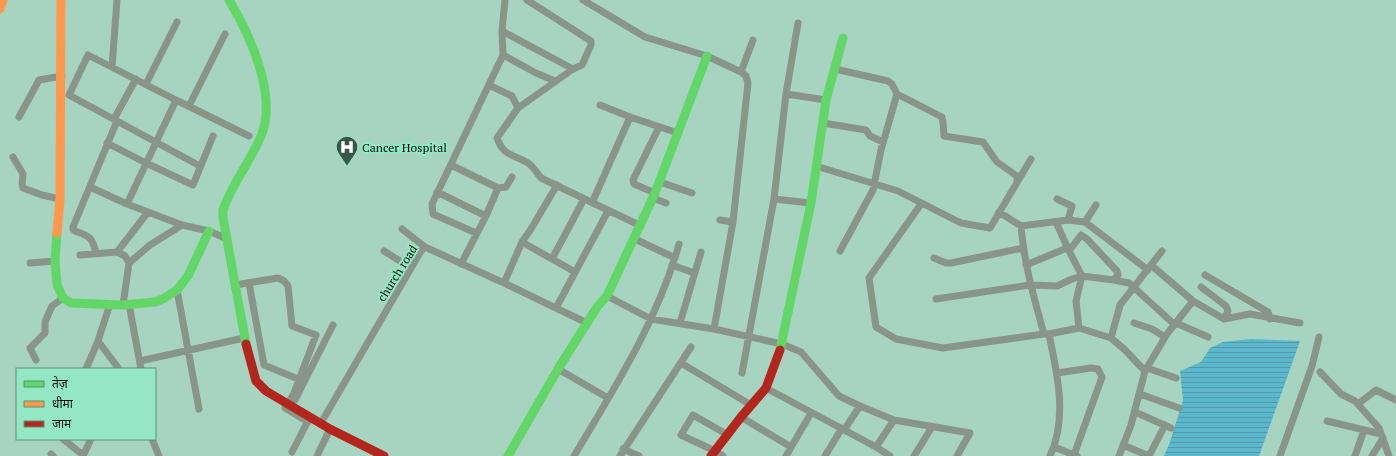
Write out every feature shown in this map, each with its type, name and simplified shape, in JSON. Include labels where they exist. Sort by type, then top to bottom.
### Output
[{"type":"street","points":[[0,9],[3,0]]},
{"type":"street","points":[[61,0],[62,76],[60,199],[55,261],[58,285],[62,298],[71,303],[126,305],[154,302],[163,299],[177,290],[188,276],[209,231]]},
{"type":"street","points":[[112,67],[117,0]]},
{"type":"street","points":[[229,0],[242,23],[251,45],[265,91],[267,108],[264,130],[223,210],[244,338],[256,381],[266,391],[309,420],[321,423],[384,456]]},
{"type":"street","points":[[476,233],[433,214],[432,204],[503,55],[502,31],[505,0]]},
{"type":"street","points":[[528,0],[590,41],[591,45],[582,65],[573,68],[518,108],[497,138],[500,146],[505,152],[530,164],[541,178],[641,226]]},
{"type":"street","points":[[583,0],[645,37],[707,56],[742,72],[746,76],[748,82],[733,222],[714,330]]},
{"type":"street","points":[[146,84],[177,22]]},
{"type":"street","points":[[742,373],[774,199],[786,94],[798,23]]},
{"type":"street","points":[[502,31],[573,68]]},
{"type":"street","points":[[189,106],[225,34]]},
{"type":"street","points":[[728,435],[693,415],[681,435],[717,454],[741,416],[766,388],[782,344],[811,203],[826,100],[843,38]]},
{"type":"street","points":[[742,72],[753,40]]},
{"type":"street","points":[[200,166],[69,95],[88,55],[249,136]]},
{"type":"street","points":[[503,55],[536,73],[555,81]]},
{"type":"street","points":[[508,456],[558,369],[597,307],[608,296],[660,182],[707,56]]},
{"type":"street","points":[[835,69],[888,81],[892,84],[897,94],[942,116],[944,122],[944,136],[983,142],[997,162],[1017,176],[1017,182]]},
{"type":"street","points":[[19,117],[39,80],[62,76]]},
{"type":"street","points":[[96,254],[91,238],[73,229],[116,120],[136,79]]},
{"type":"street","points":[[489,85],[512,96],[518,108]]},
{"type":"street","points":[[786,94],[826,100]]},
{"type":"street","points":[[840,251],[873,190],[876,171],[897,94]]},
{"type":"street","points":[[127,204],[176,100]]},
{"type":"street","points":[[600,105],[678,133]]},
{"type":"street","points":[[592,203],[630,117]]},
{"type":"street","points":[[823,123],[866,130],[870,136],[884,142]]},
{"type":"street","points":[[659,126],[633,180],[634,184],[666,203]]},
{"type":"street","points":[[107,143],[146,164],[193,185],[213,136]]},
{"type":"street","points":[[12,157],[23,174],[23,188],[42,195],[60,199]]},
{"type":"street","points":[[816,166],[898,191],[961,223],[990,228],[1031,159]]},
{"type":"street","points":[[451,165],[498,188],[506,187],[512,177]]},
{"type":"street","points":[[660,182],[692,193]]},
{"type":"street","points":[[504,283],[522,242],[557,185]]},
{"type":"street","points":[[90,187],[127,204],[182,225],[209,231],[227,239]]},
{"type":"street","points":[[461,264],[486,216],[498,188]]},
{"type":"street","points":[[437,192],[486,216]]},
{"type":"street","points":[[552,259],[584,199]]},
{"type":"street","points":[[774,199],[811,203]]},
{"type":"street","points":[[1057,199],[1072,206],[1068,220]]},
{"type":"street","points":[[921,204],[869,278],[876,327],[896,339],[943,348],[1079,328],[1112,338],[1146,370],[1176,378]]},
{"type":"street","points":[[1085,222],[1096,205]]},
{"type":"street","points":[[556,308],[608,211]]},
{"type":"street","points":[[117,252],[148,212]]},
{"type":"street","points":[[999,212],[1021,226],[1068,220],[1085,222],[1150,268],[1193,301],[1224,319],[1250,314],[1300,324]]},
{"type":"street","points":[[720,220],[733,222]]},
{"type":"street","points":[[1056,222],[1068,250],[1082,276],[1076,301],[1079,328]]},
{"type":"street","points":[[129,263],[150,246],[182,225]]},
{"type":"street","points":[[1021,226],[1023,248],[1030,285],[1057,373],[1060,412],[1054,447],[1050,456]]},
{"type":"street","points":[[402,229],[425,247]]},
{"type":"street","points":[[1026,265],[1068,250],[1081,235],[1087,239],[1117,272],[1118,275],[1114,280]]},
{"type":"street","points":[[635,239],[675,258]]},
{"type":"street","points":[[522,242],[575,272]]},
{"type":"street","points":[[574,456],[608,398],[651,319],[679,244]]},
{"type":"street","name":"church road","points":[[321,423],[421,251],[425,247],[587,323]]},
{"type":"street","points":[[934,258],[946,263],[951,263],[1023,248]]},
{"type":"street","points":[[384,251],[411,268]]},
{"type":"street","points":[[1112,338],[1120,305],[1133,286],[1150,268],[1162,251]]},
{"type":"street","points":[[80,255],[117,252],[125,256],[129,263],[126,305],[141,368]]},
{"type":"street","points":[[680,323],[701,252]]},
{"type":"street","points":[[30,263],[55,261]]},
{"type":"street","points":[[672,265],[694,273]]},
{"type":"street","points":[[1205,275],[1268,312],[1270,318]]},
{"type":"street","points":[[936,299],[1030,285],[1057,286],[1082,276],[1114,280],[1128,283],[1133,286],[1175,324],[1208,337]]},
{"type":"street","points":[[236,285],[278,278],[284,281],[288,286],[292,326],[316,336],[288,406]]},
{"type":"street","points":[[249,283],[264,365],[298,379]]},
{"type":"street","points":[[1201,287],[1226,306],[1228,311],[1224,319]]},
{"type":"street","points":[[177,290],[199,409]]},
{"type":"street","points":[[608,296],[651,319],[680,323],[782,344],[801,352],[839,396],[894,420],[970,433],[957,456]]},
{"type":"street","points":[[36,360],[30,348],[45,333],[45,322],[52,306],[62,298]]},
{"type":"street","points":[[1119,456],[1135,412],[1146,370],[1165,337],[1193,301]]},
{"type":"street","points":[[86,368],[98,341],[110,304]]},
{"type":"street","points":[[1134,323],[1152,329],[1165,337]]},
{"type":"street","points":[[288,406],[333,324]]},
{"type":"street","points":[[1280,456],[1312,366],[1319,337]]},
{"type":"street","points":[[140,361],[244,338]]},
{"type":"street","points":[[98,341],[118,368]]},
{"type":"street","points":[[620,456],[623,449],[691,347]]},
{"type":"street","points":[[681,363],[751,405]]},
{"type":"street","points":[[1054,447],[1075,455],[1102,377],[1098,369],[1091,368],[1057,373]]},
{"type":"street","points":[[558,369],[608,398]]},
{"type":"street","points":[[1320,372],[1341,394],[1355,401],[1379,428],[1389,456]]},
{"type":"street","points":[[766,388],[890,456]]},
{"type":"street","points":[[1358,404],[1376,390],[1396,400]]},
{"type":"street","points":[[1140,394],[1179,408]]},
{"type":"street","points":[[825,456],[860,406]]},
{"type":"street","points":[[1123,444],[1149,456],[1168,426],[1135,412]]},
{"type":"street","points":[[786,456],[811,413]]},
{"type":"street","points":[[741,416],[791,447]]},
{"type":"street","points":[[292,452],[309,420]]},
{"type":"street","points":[[876,447],[894,420]]},
{"type":"street","points":[[1327,422],[1364,430],[1382,436]]},
{"type":"street","points":[[914,456],[932,427]]},
{"type":"street","points":[[317,456],[330,429]]},
{"type":"street","points":[[1355,456],[1364,430]]},
{"type":"street","points":[[1372,456],[1382,436]]},
{"type":"street","points":[[64,440],[83,455],[90,440]]},
{"type":"street","points":[[152,440],[159,456]]},
{"type":"street","points":[[623,449],[639,456]]},
{"type":"water","points":[[1251,339],[1300,341],[1259,456],[1164,456],[1183,400],[1180,371],[1201,362],[1210,348],[1223,342]]},
{"type":"traffic: fast","points":[[229,0],[253,48],[264,85],[266,103],[265,120],[261,136],[231,191],[223,210],[223,218],[246,344]]},
{"type":"traffic: fast","points":[[780,350],[811,203],[826,100],[843,38]]},
{"type":"traffic: fast","points":[[508,456],[558,369],[597,307],[607,296],[655,193],[707,56]]},
{"type":"traffic: fast","points":[[57,233],[55,261],[57,285],[63,298],[71,303],[123,305],[155,302],[177,290],[188,276],[209,231]]},
{"type":"traffic: slow","points":[[0,9],[3,0]]},
{"type":"traffic: slow","points":[[57,233],[60,199],[61,0]]},
{"type":"traffic: jam","points":[[246,344],[256,381],[266,391],[330,429],[384,456]]},
{"type":"traffic: jam","points":[[711,456],[741,417],[766,388],[780,350]]},
{"type":"place","name":"Cancer Hospital","points":[[347,166]]}]
